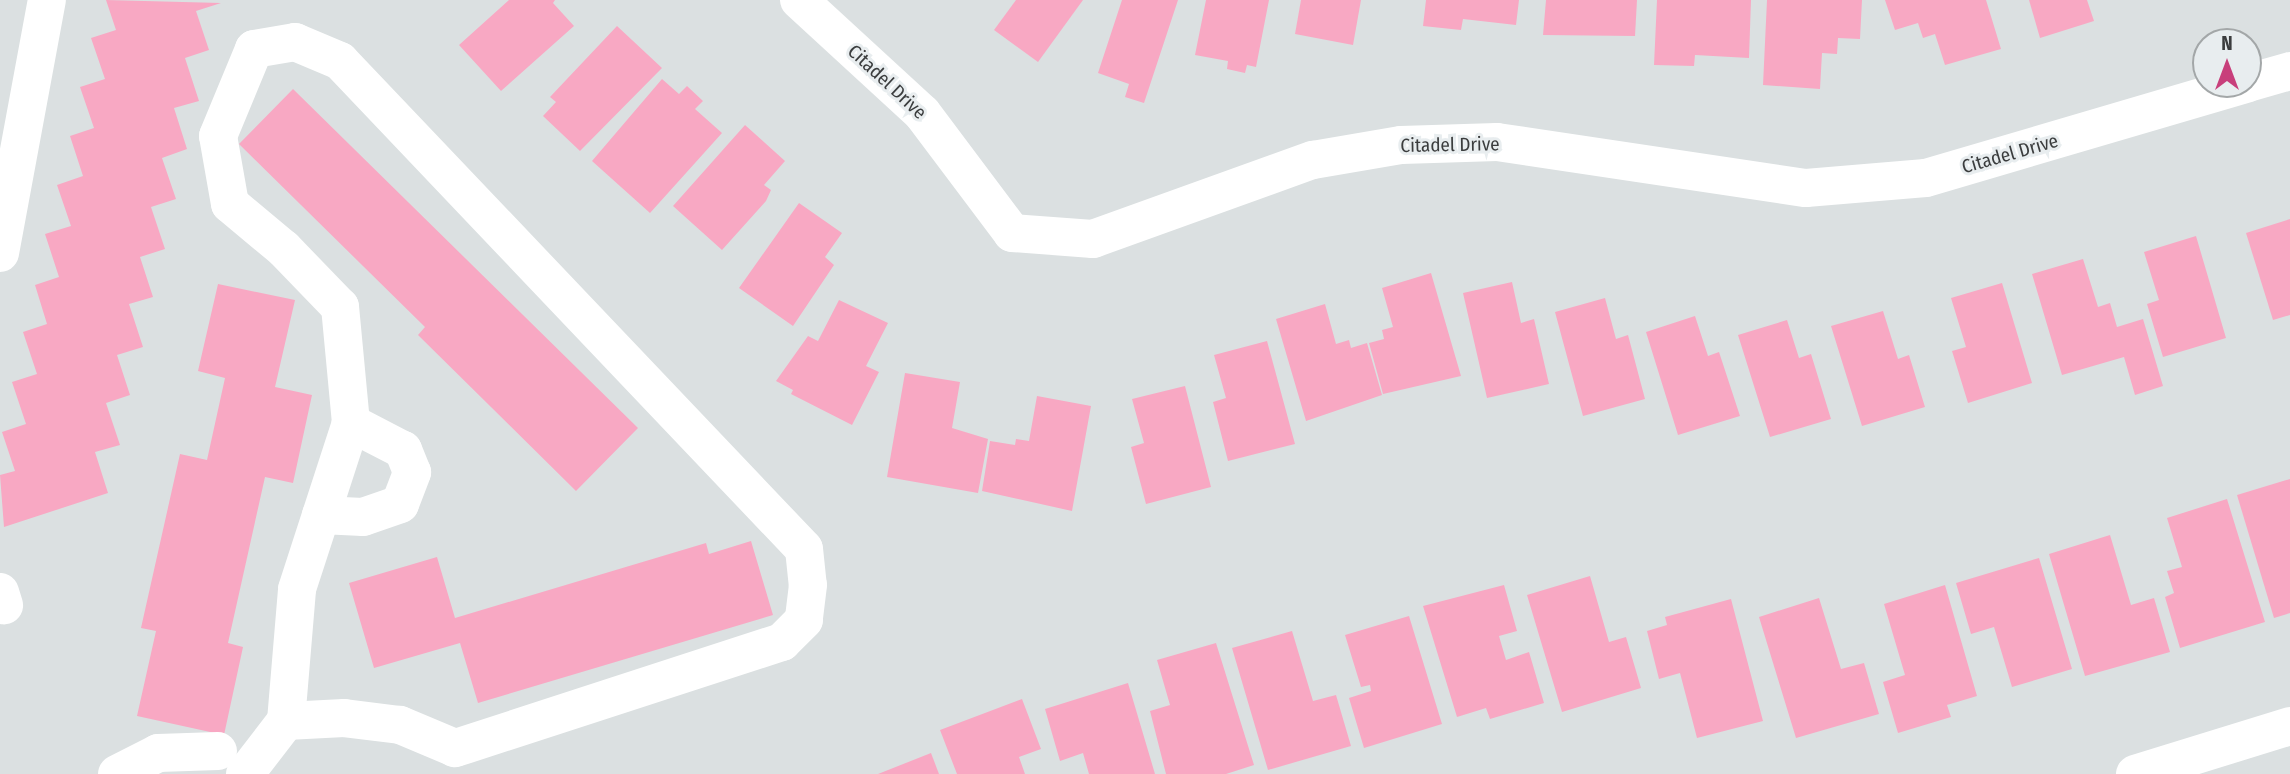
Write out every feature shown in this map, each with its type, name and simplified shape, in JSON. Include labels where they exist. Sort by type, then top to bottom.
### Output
[{"type":"street","points":[[0,253],[47,0]]},
{"type":"street","name":"Citadel Drive","points":[[799,0],[922,113],[1012,233],[1093,239],[1313,160],[1401,145],[1497,142],[1806,188],[1926,178],[2199,98]]},
{"type":"street","points":[[117,774],[158,754],[232,763],[286,721],[344,718],[400,725],[459,761],[782,642],[804,620],[808,585],[804,549],[340,61],[295,42],[254,49],[218,136],[230,204],[284,249],[340,307],[351,423],[297,589],[286,721]]},
{"type":"street","name":"Citadel Drive","points":[[2262,79],[2290,71]]},
{"type":"street","points":[[321,515],[363,517],[400,504],[412,472],[402,450],[351,423]]},
{"type":"street","points":[[2136,774],[2290,726]]},
{"type":"building","points":[[106,0],[221,3],[196,11],[209,50],[185,58],[199,101],[174,108],[187,149],[162,158],[176,199],[151,207],[165,249],[140,257],[153,297],[129,304],[143,347],[117,355],[130,395],[106,403],[120,445],[95,452],[108,493],[4,527],[0,475],[15,471],[2,432],[26,424],[12,382],[37,374],[23,332],[47,324],[35,285],[59,277],[45,234],[71,226],[57,185],[83,176],[70,136],[94,128],[80,87],[105,79],[91,38],[116,30]]},
{"type":"building","points":[[509,0],[555,0],[553,3],[574,26],[501,91],[459,45]]},
{"type":"building","points":[[1016,0],[1083,0],[1038,62],[994,30]]},
{"type":"building","points":[[1122,0],[1178,0],[1144,103],[1125,97],[1129,84],[1098,73]]},
{"type":"building","points":[[1206,0],[1269,0],[1256,67],[1247,65],[1245,73],[1227,69],[1228,61],[1195,55]]},
{"type":"building","points":[[1301,0],[1361,0],[1353,45],[1295,34]]},
{"type":"building","points":[[1426,0],[1519,0],[1516,25],[1463,19],[1461,30],[1423,26]]},
{"type":"building","points":[[1546,0],[1637,0],[1635,36],[1543,35]]},
{"type":"building","points":[[1657,0],[1751,0],[1749,58],[1695,55],[1694,66],[1654,65]]},
{"type":"building","points":[[1767,0],[1862,0],[1860,39],[1838,38],[1837,54],[1822,53],[1820,89],[1763,85]]},
{"type":"building","points":[[1885,0],[1986,0],[2001,49],[1945,65],[1935,34],[1923,38],[1918,23],[1895,30]]},
{"type":"building","points":[[2029,0],[2087,0],[2094,21],[2040,38]]},
{"type":"building","points":[[617,26],[662,68],[580,151],[543,116],[556,102],[550,97]]},
{"type":"building","points":[[662,79],[679,94],[687,86],[703,101],[695,109],[722,133],[650,213],[592,161]]},
{"type":"building","points":[[293,89],[638,428],[576,491],[418,335],[425,327],[239,144]]},
{"type":"building","points":[[745,125],[785,161],[764,185],[771,190],[766,201],[722,250],[673,206]]},
{"type":"building","points":[[799,203],[842,233],[825,257],[834,265],[793,326],[739,288]]},
{"type":"building","points":[[2290,219],[2290,315],[2273,320],[2246,233]]},
{"type":"building","points":[[2196,236],[2226,338],[2163,357],[2147,304],[2159,300],[2144,252]]},
{"type":"building","points":[[2083,259],[2098,307],[2110,303],[2117,327],[2143,319],[2163,386],[2135,395],[2124,357],[2062,375],[2032,274]]},
{"type":"building","points":[[1431,273],[1461,376],[1383,394],[1369,343],[1384,339],[1382,330],[1393,327],[1382,288]]},
{"type":"building","points":[[1512,282],[1521,323],[1534,319],[1549,384],[1487,398],[1463,293]]},
{"type":"building","points":[[2002,283],[2032,383],[1968,403],[1952,351],[1966,347],[1951,298]]},
{"type":"building","points":[[218,284],[295,300],[275,387],[312,395],[293,483],[265,477],[228,643],[243,647],[224,735],[137,716],[156,631],[141,628],[180,454],[207,460],[225,378],[198,371]]},
{"type":"building","points":[[1605,298],[1616,339],[1628,335],[1645,399],[1583,416],[1555,312]]},
{"type":"building","points":[[839,300],[888,323],[866,366],[879,372],[852,425],[791,394],[793,390],[776,381],[808,336],[818,341]]},
{"type":"building","points":[[1325,304],[1336,344],[1349,340],[1351,348],[1367,343],[1382,395],[1306,421],[1276,319]]},
{"type":"building","points":[[1883,311],[1898,359],[1909,355],[1925,407],[1862,426],[1831,326]]},
{"type":"building","points":[[1695,316],[1708,356],[1719,352],[1740,416],[1678,435],[1646,332]]},
{"type":"building","points":[[1787,320],[1799,358],[1811,354],[1831,419],[1770,437],[1738,335]]},
{"type":"building","points":[[1267,341],[1295,444],[1228,461],[1213,402],[1226,398],[1214,355]]},
{"type":"building","points":[[905,373],[960,382],[952,428],[988,439],[978,493],[887,477]]},
{"type":"building","points":[[1185,386],[1211,487],[1146,504],[1131,447],[1144,443],[1132,399]]},
{"type":"building","points":[[1037,396],[1091,406],[1072,511],[982,491],[990,441],[1015,445],[1016,439],[1029,441]]},
{"type":"building","points":[[2290,479],[2290,613],[2274,618],[2237,495]]},
{"type":"building","points":[[2227,499],[2265,622],[2180,648],[2165,597],[2174,593],[2167,571],[2182,567],[2167,518]]},
{"type":"building","points":[[2110,535],[2131,605],[2154,598],[2170,652],[2085,676],[2049,554]]},
{"type":"building","points":[[751,541],[773,615],[478,703],[460,643],[374,668],[349,583],[437,557],[455,618],[706,543],[709,554]]},
{"type":"building","points":[[2039,558],[2072,669],[2012,687],[1994,627],[1971,634],[1956,583]]},
{"type":"building","points":[[1590,576],[1609,642],[1626,637],[1641,688],[1562,712],[1527,595]]},
{"type":"building","points":[[1504,585],[1517,631],[1499,636],[1506,660],[1529,652],[1544,703],[1490,719],[1486,708],[1457,717],[1423,606]]},
{"type":"building","points":[[1945,585],[1977,696],[1947,705],[1951,717],[1898,733],[1883,682],[1905,675],[1884,604]]},
{"type":"building","points":[[1819,598],[1841,669],[1864,663],[1879,714],[1796,738],[1759,617]]},
{"type":"building","points":[[1731,599],[1763,721],[1697,738],[1680,673],[1659,679],[1647,631],[1667,625],[1665,617]]},
{"type":"building","points":[[1409,616],[1442,724],[1364,748],[1349,698],[1371,691],[1370,685],[1361,687],[1345,635]]},
{"type":"building","points":[[1292,631],[1313,701],[1336,695],[1351,746],[1268,770],[1232,648]]},
{"type":"building","points":[[1216,643],[1254,765],[1226,774],[1166,774],[1150,711],[1170,705],[1157,660]]},
{"type":"building","points":[[1128,683],[1155,774],[1089,774],[1083,753],[1060,761],[1045,709]]},
{"type":"building","points":[[1022,699],[1041,749],[1019,757],[1025,774],[957,774],[940,730]]},
{"type":"building","points":[[931,753],[939,774],[878,774]]}]
